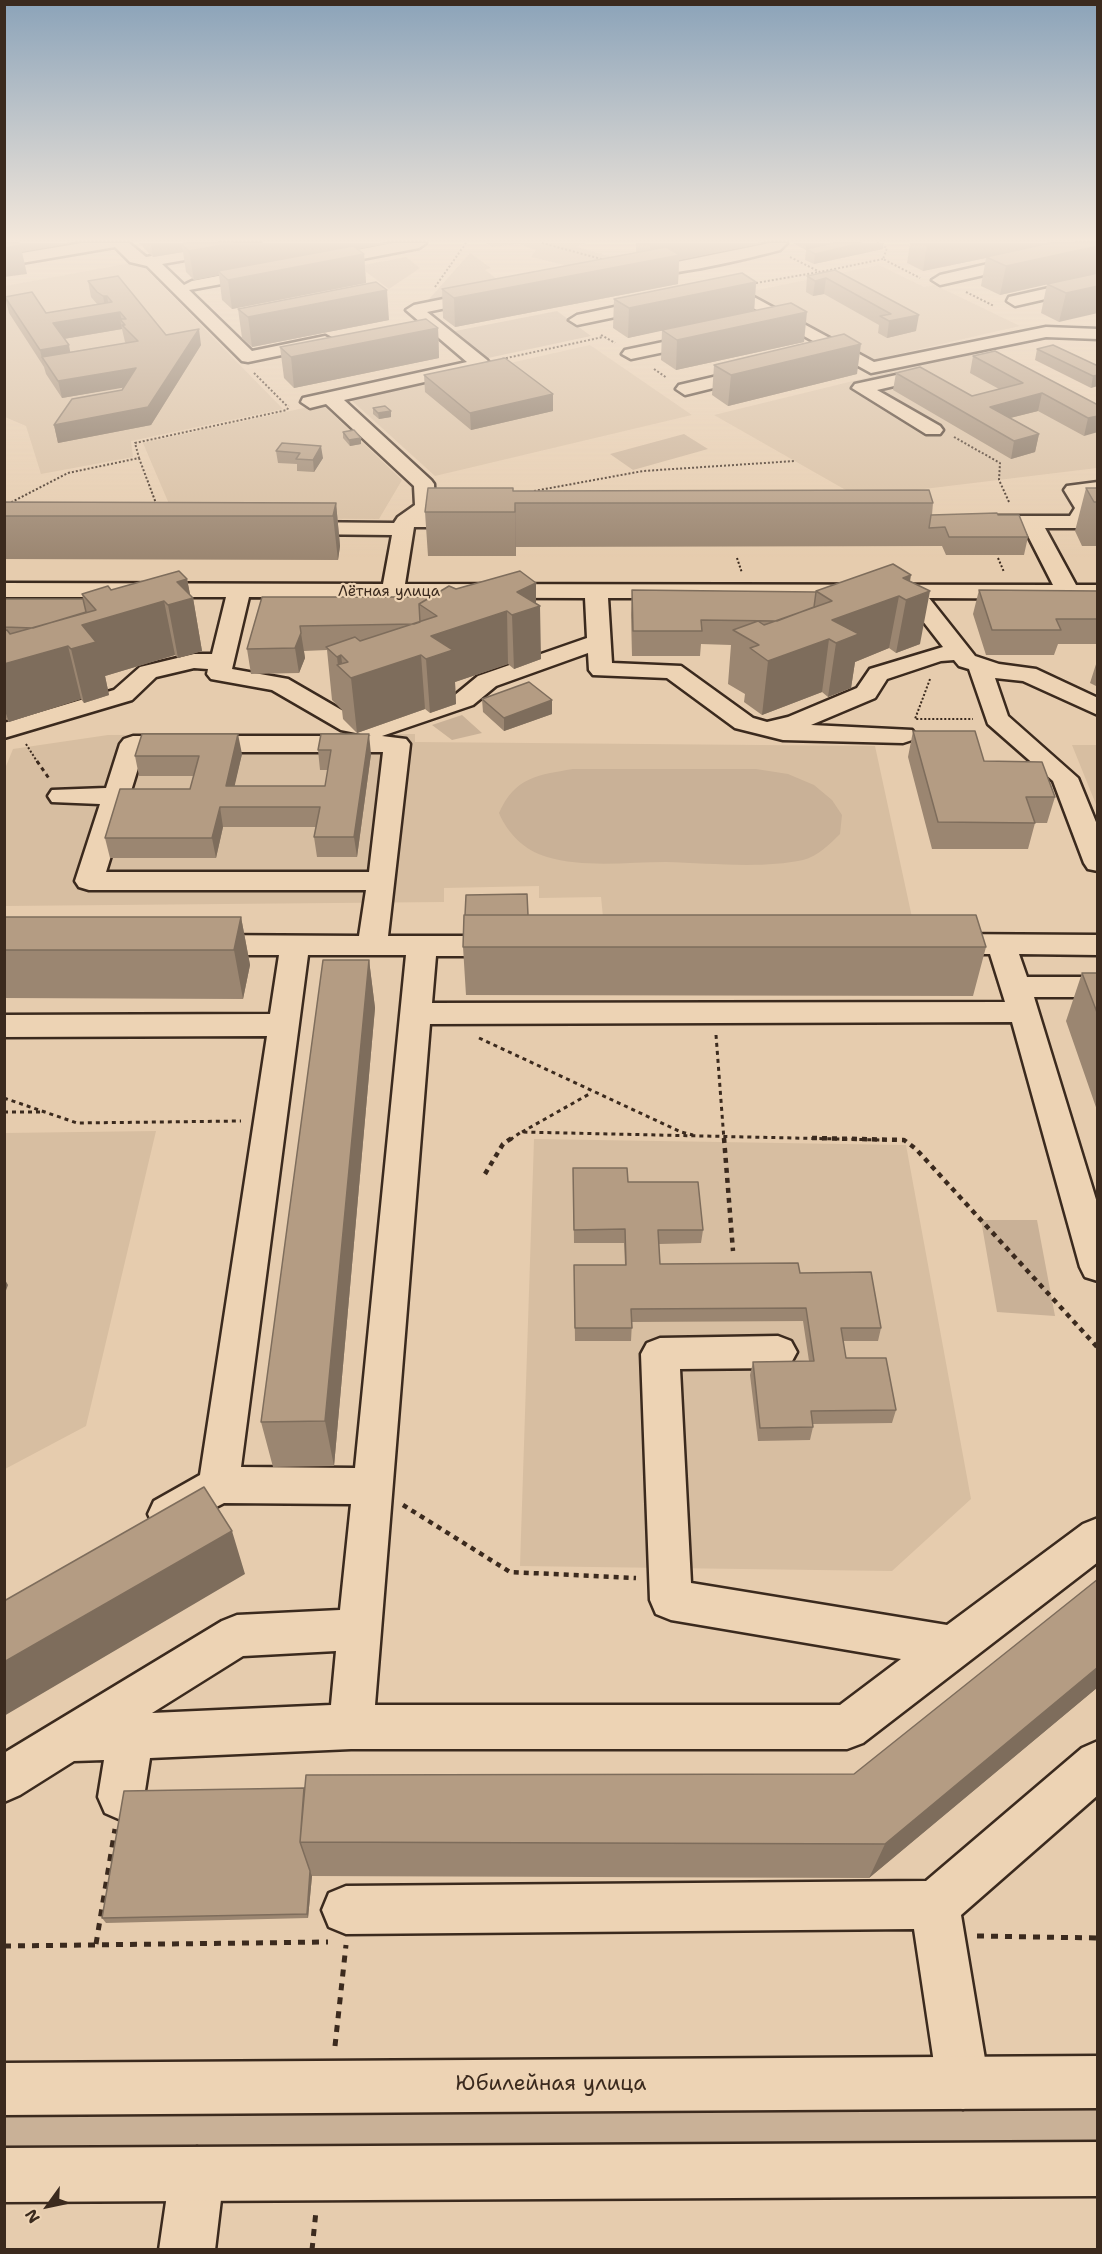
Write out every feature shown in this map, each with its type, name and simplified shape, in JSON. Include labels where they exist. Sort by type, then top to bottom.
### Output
[{"type":"street","points":[[240,348],[248,357],[292,348]]},
{"type":"street","points":[[461,348],[481,364]]},
{"type":"street","points":[[631,354],[657,348]]},
{"type":"street","points":[[836,348],[871,368],[966,348]]},
{"type":"street","points":[[812,359],[843,352]]},
{"type":"street","points":[[320,399],[481,364]]},
{"type":"street","points":[[879,366],[901,379]]},
{"type":"street","points":[[685,389],[776,368]]},
{"type":"street","points":[[924,373],[861,388],[933,430]]},
{"type":"street","points":[[320,399],[424,484],[425,507],[404,525],[393,592]]},
{"type":"street","points":[[960,522],[1087,522],[1085,508],[1074,490],[1098,488]]},
{"type":"street","points":[[278,528],[488,521]]},
{"type":"street","points":[[1032,523],[1068,592]]},
{"type":"street","name":"Лётная улица","points":[[4,590],[1098,592]]},
{"type":"street","points":[[239,591],[224,662],[219,674],[279,684],[350,725],[377,730],[464,700],[487,681],[598,642]]},
{"type":"street","points":[[911,591],[948,654],[980,668],[1029,674],[1098,708]]},
{"type":"street","points":[[597,592],[601,670],[672,671],[744,723],[766,730],[802,735],[903,735]]},
{"type":"street","points":[[766,730],[797,722],[866,693],[878,674],[948,654]]},
{"type":"street","points":[[9,730],[123,695],[148,672],[194,661],[224,662]]},
{"type":"street","points":[[980,668],[997,719],[1065,778],[1098,863]]},
{"type":"street","points":[[372,945],[381,881],[397,744],[133,744],[89,881],[306,892],[381,881]]},
{"type":"street","points":[[61,796],[117,796]]},
{"type":"street","points":[[918,944],[1098,945]]},
{"type":"street","points":[[1001,944],[1020,1000],[1098,1267]]},
{"type":"street","points":[[179,945],[540,946]]},
{"type":"street","points":[[219,1485],[295,945]]},
{"type":"street","points":[[351,1727],[372,1486],[428,1014],[422,946]]},
{"type":"street","points":[[428,1014],[714,1013],[1020,1000],[1098,987]]},
{"type":"street","points":[[4,1026],[284,1025]]},
{"type":"street","points":[[778,1352],[660,1354],[671,1600],[951,1647]]},
{"type":"street","points":[[137,1532],[219,1485],[372,1486]]},
{"type":"street","points":[[70,1739],[351,1727],[847,1727],[1098,1537]]},
{"type":"street","points":[[4,1779],[237,1636],[360,1629]]},
{"type":"street","points":[[121,1797],[130,1737]]},
{"type":"street","points":[[346,1926],[935,1905],[1098,1764]]},
{"type":"street","points":[[935,1905],[963,2083]]},
{"type":"street","name":"Юбилейная улица","points":[[4,2089],[1098,2082]]},
{"type":"street","points":[[4,2175],[1098,2169]]},
{"type":"street","points":[[187,2250],[197,2174]]},
{"type":"path","points":[[481,364],[553,348]]},
{"type":"path","points":[[160,516],[135,443],[287,410],[288,406],[320,399]]},
{"type":"path","points":[[4,506],[68,473],[139,458]]},
{"type":"path","points":[[530,493],[643,471],[795,461]]},
{"type":"path","points":[[948,654],[915,719],[997,719]]},
{"type":"path","points":[[9,730],[61,796]]},
{"type":"path","points":[[714,1013],[734,1251]]},
{"type":"path","points":[[428,1014],[591,1092],[681,1132],[703,1137]]},
{"type":"path","points":[[485,1173],[503,1143],[562,1106],[591,1092]]},
{"type":"path","points":[[4,1098],[77,1124],[269,1120]]},
{"type":"path","points":[[4,1112],[46,1112]]},
{"type":"path","points":[[521,1132],[904,1140],[910,1142],[1098,1348]]},
{"type":"path","points":[[372,1486],[510,1572],[670,1579]]},
{"type":"path","points":[[96,1944],[121,1797]]},
{"type":"path","points":[[335,2046],[346,1926]]},
{"type":"path","points":[[312,2250],[318,2201]]},
{"type":"shaded area","points":[[5,348],[223,348],[283,409],[131,441],[133,457],[41,474],[26,426],[5,417]]},
{"type":"shaded area","points":[[476,348],[534,348],[488,358]]},
{"type":"shaded area","points":[[576,348],[595,348],[692,415],[435,476],[350,399]]},
{"type":"shaded area","points":[[850,348],[923,348],[872,360]]},
{"type":"shaded area","points":[[980,350],[1097,409],[1097,468],[858,497],[714,415]]},
{"type":"shaded area","points":[[322,404],[402,480],[379,519],[175,518],[143,443]]},
{"type":"shaded area","points":[[684,434],[708,449],[633,470],[610,454]]},
{"type":"shaded area","points":[[462,715],[482,733],[452,740],[432,725]]},
{"type":"shaded area","points":[[415,734],[415,742],[875,746],[913,922],[604,927],[601,897],[539,898],[539,886],[444,888],[444,902],[5,906],[4,771],[13,749],[108,735]]},
{"type":"shaded area","points":[[1072,745],[1097,745],[1097,807]]},
{"type":"shaded area","points":[[573,769],[756,769],[788,774],[814,785],[832,800],[842,815],[840,834],[814,856],[787,863],[606,864],[547,857],[524,846],[507,828],[499,813],[505,801],[520,785],[538,776]]},
{"type":"shaded area","points":[[156,1131],[86,1426],[5,1469],[5,1133]]},
{"type":"shaded area","points":[[534,1139],[906,1145],[971,1499],[892,1571],[520,1566]]},
{"type":"shaded area","points":[[981,1220],[1037,1220],[1055,1316],[997,1312]]},
{"type":"shaded area","points":[[1097,2109],[1098,2143],[5,2148],[4,2114]]},
{"type":"building","points":[[95,348],[186,348],[148,407],[54,425],[72,399],[122,390],[136,368],[58,381],[42,357]]},
{"type":"building","points":[[281,348],[336,348],[291,357]]},
{"type":"building","points":[[785,348],[843,348],[731,375],[714,365]]},
{"type":"building","points":[[1060,348],[1098,366],[1098,375],[1093,376],[1037,349]]},
{"type":"building","points":[[995,351],[1098,405],[1098,416],[1088,418],[1042,393],[990,407],[1039,434],[1014,441],[896,373],[920,367],[972,396],[1023,383],[973,356]]},
{"type":"building","points":[[505,358],[553,394],[470,413],[424,375]]},
{"type":"building","points":[[385,406],[391,411],[378,413],[373,408]]},
{"type":"building","points":[[354,430],[361,438],[349,440],[343,432]]},
{"type":"building","points":[[282,443],[321,446],[313,460],[296,459],[300,453],[276,451]]},
{"type":"building","points":[[428,488],[513,488],[513,491],[929,490],[933,503],[515,503],[515,512],[425,512]]},
{"type":"building","points":[[1086,488],[1098,488],[1098,502],[1094,502]]},
{"type":"building","points":[[4,502],[336,503],[333,516],[4,516]]},
{"type":"building","points":[[997,513],[998,515],[1019,515],[1028,537],[949,537],[945,527],[929,528],[931,515]]},
{"type":"building","points":[[893,564],[911,575],[903,578],[930,591],[906,600],[899,596],[832,620],[859,634],[836,643],[829,639],[768,661],[750,648],[759,645],[733,630],[758,621],[764,625],[832,601],[816,591]]},
{"type":"building","points":[[179,571],[187,579],[177,582],[193,598],[168,605],[164,601],[82,625],[96,642],[71,649],[68,646],[4,664],[4,631],[7,630],[10,634],[96,610],[82,594],[108,586],[111,590]]},
{"type":"building","points":[[520,571],[536,583],[517,592],[540,606],[512,615],[507,611],[431,636],[453,650],[426,659],[421,655],[351,678],[337,665],[348,662],[341,655],[337,657],[326,647],[355,637],[360,641],[437,616],[419,604],[449,586],[456,589]]},
{"type":"building","points":[[632,590],[816,592],[814,607],[777,621],[701,620],[702,631],[633,631]]},
{"type":"building","points":[[979,590],[1098,591],[1098,619],[1056,619],[1061,630],[992,630]]},
{"type":"building","points":[[262,597],[431,597],[419,604],[420,622],[414,624],[300,626],[301,633],[295,648],[247,649]]},
{"type":"building","points":[[4,599],[83,599],[86,612],[33,628],[4,627]]},
{"type":"building","points":[[529,682],[552,700],[504,718],[482,699]]},
{"type":"building","points":[[913,731],[975,731],[984,761],[1042,762],[1055,797],[1026,797],[1035,823],[938,822]]},
{"type":"building","points":[[142,734],[238,734],[226,786],[325,786],[331,750],[318,750],[321,734],[369,734],[354,837],[314,837],[320,807],[220,807],[212,838],[105,838],[120,789],[190,789],[199,756],[135,756]]},
{"type":"building","points":[[527,894],[528,915],[465,915],[466,895]]},
{"type":"building","points":[[464,915],[976,915],[986,947],[463,947]]},
{"type":"building","points":[[4,917],[241,917],[234,950],[4,950]]},
{"type":"building","points":[[323,960],[369,960],[325,1421],[261,1422]]},
{"type":"building","points":[[1082,973],[1098,973],[1098,1015]]},
{"type":"building","points":[[573,1168],[627,1168],[628,1182],[698,1182],[703,1230],[658,1230],[660,1264],[798,1263],[800,1273],[871,1272],[881,1328],[841,1328],[846,1358],[886,1358],[896,1410],[811,1411],[813,1427],[760,1428],[753,1362],[814,1361],[806,1308],[631,1309],[632,1328],[575,1328],[574,1265],[626,1265],[625,1229],[574,1230]]},
{"type":"building","points":[[204,1487],[232,1531],[4,1662],[4,1601]]},
{"type":"building","points":[[1098,1579],[1098,1667],[885,1844],[300,1842],[306,1775],[854,1774]]},
{"type":"building","points":[[304,1788],[300,1842],[310,1871],[307,1914],[102,1918],[124,1791]]}]
